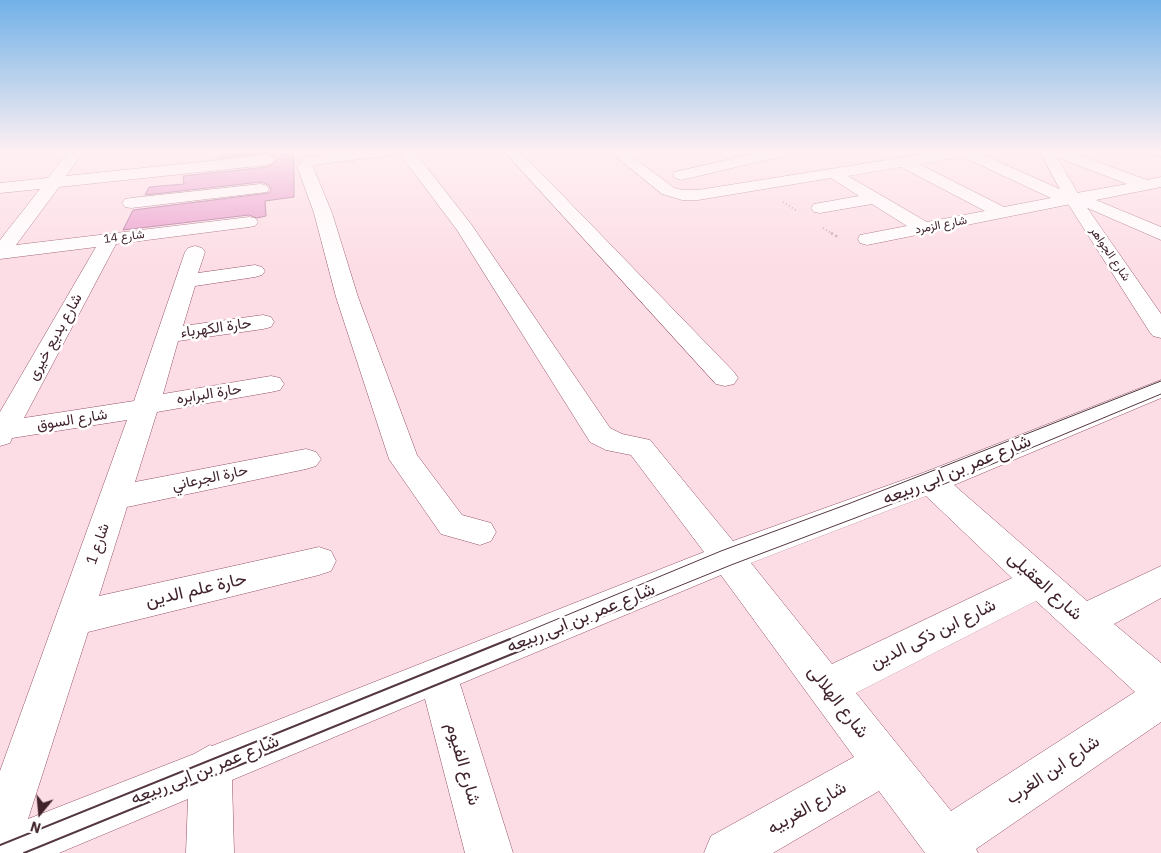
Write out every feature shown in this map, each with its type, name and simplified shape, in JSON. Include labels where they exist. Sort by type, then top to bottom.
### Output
[{"type":"street","points":[[2,255],[48,190]]},
{"type":"street","name":"شارع بديع خيرى","points":[[1,433],[113,238],[137,190]]},
{"type":"street","points":[[131,203],[254,190]]},
{"type":"street","points":[[314,190],[323,213],[347,297],[404,459],[452,525],[480,532]]},
{"type":"street","name":"شارع الهلالى","points":[[436,190],[465,228],[600,435],[616,443],[640,447],[950,847]]},
{"type":"street","points":[[549,190],[657,309],[725,378]]},
{"type":"street","points":[[666,190],[682,195],[725,190]]},
{"type":"street","points":[[861,190],[924,228]]},
{"type":"street","points":[[957,190],[1002,213]]},
{"type":"street","points":[[1053,190],[1161,234]]},
{"type":"street","name":"شارع الجواهر","points":[[1068,190],[1161,332]]},
{"type":"street","name":"شارع الزمرد","points":[[868,239],[1119,190]]},
{"type":"street","points":[[820,208],[875,198]]},
{"type":"street","name":"شارع 14","points":[[2,255],[113,238],[249,222]]},
{"type":"street","name":"شارع 1","points":[[0,835],[190,267],[255,272]]},
{"type":"street","name":"حارة الكهرباء","points":[[168,335],[263,322]]},
{"type":"street","name":"حارة البرابره","points":[[145,406],[271,384]]},
{"type":"street","name":"شارع عمر بن ابى ربيعه","points":[[2,853],[438,676],[724,555],[931,482],[1161,388]]},
{"type":"street","name":"شارع السوق","points":[[1,433],[145,406]]},
{"type":"street","name":"حارة الجرعاني","points":[[114,498],[306,458]]},
{"type":"street","name":"شارع العقيلى","points":[[931,482],[1040,582],[1161,688]]},
{"type":"street","name":"حارة علم الدين","points":[[72,619],[319,561]]},
{"type":"street","points":[[1084,621],[1161,581]]},
{"type":"street","name":"شارع ابن ذكى الدين","points":[[827,687],[1040,582]]},
{"type":"street","name":"شارع الفيوم","points":[[438,676],[489,853]]},
{"type":"street","name":"شارع ابن الغرب","points":[[950,847],[1161,698]]},
{"type":"street","name":"شارع الغربيه","points":[[728,853],[886,764]]},
{"type":"street","points":[[210,767],[210,853]]},
{"type":"building","points":[[148,190],[191,190],[145,195]]},
{"type":"building","points":[[271,190],[294,190],[294,197],[265,201],[266,216],[257,218],[249,215],[123,230],[133,210],[269,193]]},
{"type":"tram line","points":[[507,640],[721,551],[848,504],[1161,381]]},
{"type":"tram line","points":[[546,640],[731,565],[937,487],[1161,394]]},
{"type":"tram line","points":[[0,845],[510,639]]},
{"type":"tram line","points":[[24,853],[549,639]]}]
